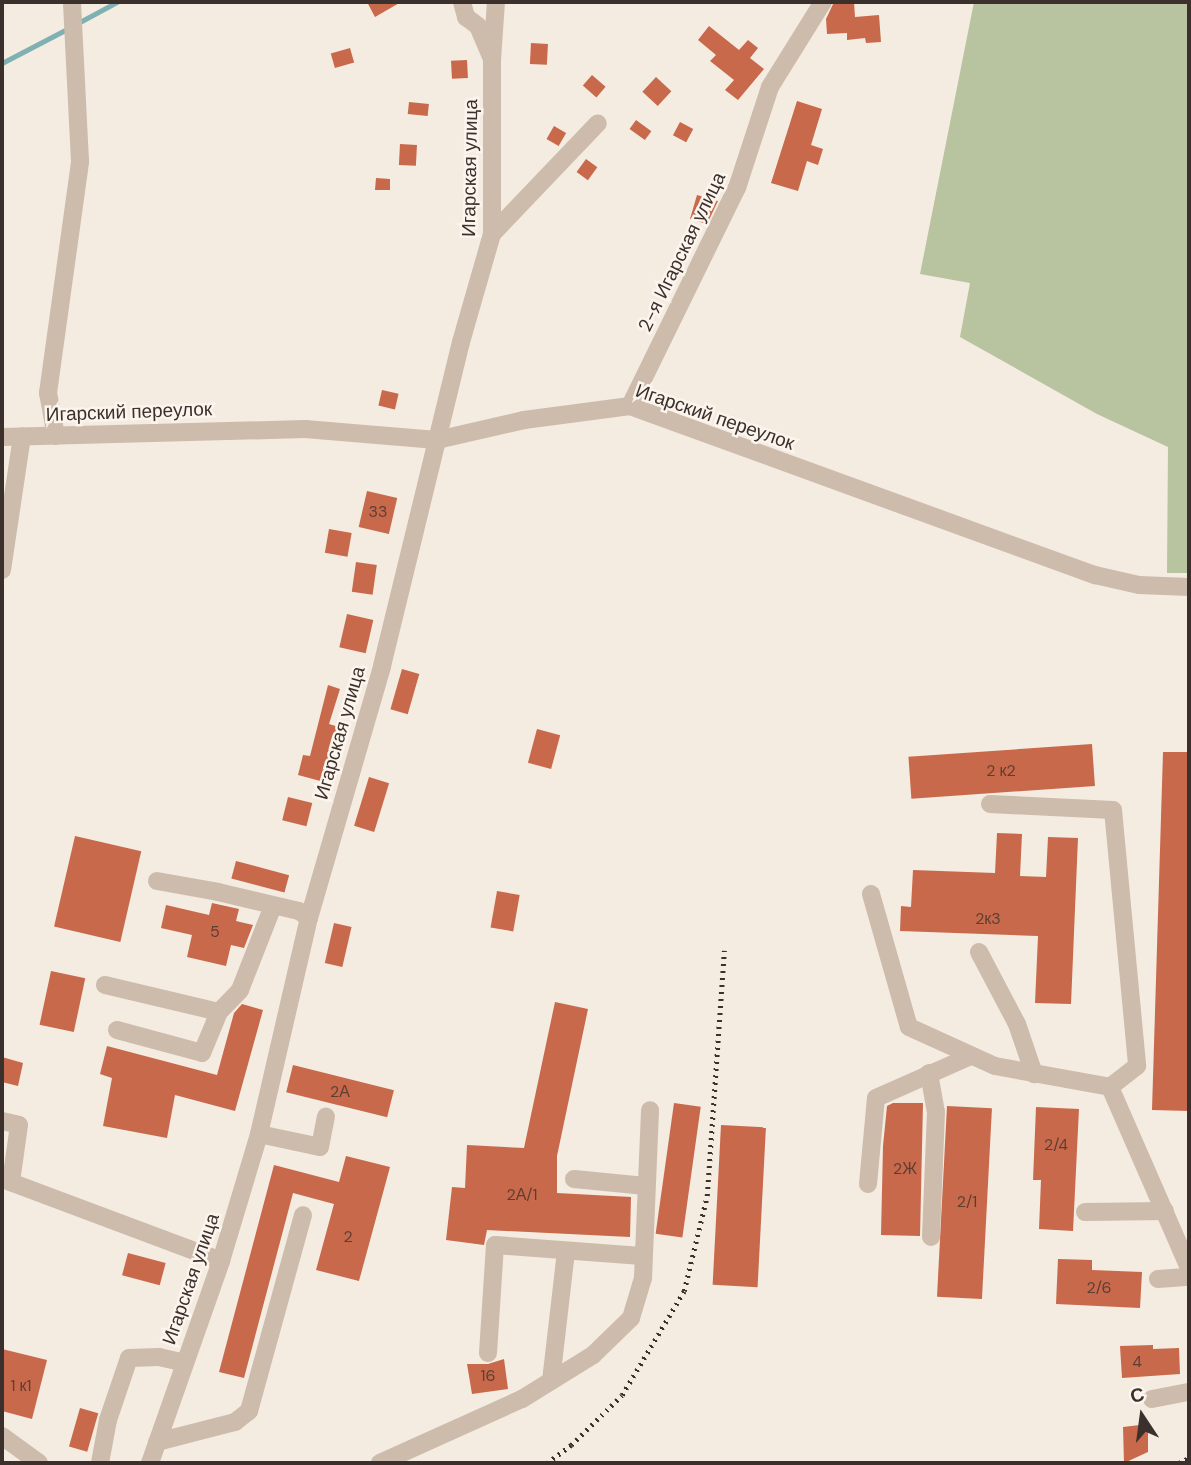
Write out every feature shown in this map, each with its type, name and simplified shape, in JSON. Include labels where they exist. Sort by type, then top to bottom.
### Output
[{"type":"street","points":[[55,436],[48,393],[80,161],[72,2]]},
{"type":"street","points":[[463,2],[466,17],[478,26],[492,60]]},
{"type":"street","name":"Игарская улица","points":[[150,1463],[221,1261],[259,1134],[309,918],[382,666],[437,440],[492,234],[492,60],[496,2]]},
{"type":"street","name":"2-я Игарская улица","points":[[630,406],[737,188],[770,87],[823,2]]},
{"type":"street","points":[[492,234],[598,123]]},
{"type":"street","name":"Игарский переулок","points":[[2,437],[305,429],[437,440],[524,420],[630,406],[1094,575],[1139,585],[1189,587]]},
{"type":"street","points":[[2,570],[22,436]]},
{"type":"street","points":[[871,894],[909,1027],[995,1066],[1110,1087],[1137,1066],[1113,810],[990,804]]},
{"type":"street","points":[[157,881],[299,911],[309,918]]},
{"type":"street","points":[[117,1030],[202,1053],[219,1012],[240,990],[273,906]]},
{"type":"street","points":[[979,951],[1017,1024],[1034,1073]]},
{"type":"street","points":[[105,985],[219,1012]]},
{"type":"street","points":[[868,1184],[876,1098],[971,1056]]},
{"type":"street","points":[[929,1073],[936,1112],[931,1237]]},
{"type":"street","points":[[1110,1087],[1189,1268]]},
{"type":"street","points":[[380,1463],[522,1399],[593,1355],[631,1318],[643,1278],[650,1110]]},
{"type":"street","points":[[259,1134],[320,1147],[326,1116]]},
{"type":"street","points":[[2,1121],[19,1125],[6,1180],[221,1261]]},
{"type":"street","points":[[574,1179],[646,1186]]},
{"type":"street","points":[[1085,1212],[1164,1211]]},
{"type":"street","points":[[157,1442],[235,1422],[249,1411],[303,1214]]},
{"type":"street","points":[[488,1353],[495,1245],[642,1256]]},
{"type":"street","points":[[551,1381],[566,1251]]},
{"type":"street","points":[[1158,1279],[1189,1277]]},
{"type":"street","points":[[100,1463],[108,1420],[129,1358],[159,1357],[184,1363]]},
{"type":"street","points":[[1152,1399],[1189,1392]]},
{"type":"street","points":[[2,1436],[39,1463]]},
{"type":"green space","points":[[974,2],[1189,2],[1189,573],[1167,573],[1168,447],[1097,414],[960,337],[970,283],[920,274]]},
{"type":"building","points":[[367,2],[401,2],[375,17]]},
{"type":"building","points":[[834,2],[854,2],[855,17],[879,15],[881,42],[866,43],[865,38],[847,40],[847,33],[827,34],[826,19]]},
{"type":"building","points":[[709,26],[739,50],[748,40],[758,48],[750,58],[764,69],[738,100],[725,90],[734,80],[710,61],[716,55],[698,40]]},
{"type":"building","points":[[531,43],[548,44],[547,65],[530,64]]},
{"type":"building","points":[[350,48],[354,62],[335,68],[331,54]]},
{"type":"building","points":[[467,60],[468,78],[452,79],[451,61]]},
{"type":"building","points":[[592,75],[606,87],[596,97],[583,86]]},
{"type":"building","points":[[656,77],[671,91],[658,106],[642,92]]},
{"type":"building","points":[[797,101],[822,109],[811,145],[823,149],[818,165],[807,161],[798,191],[771,183]]},
{"type":"building","points":[[409,102],[429,104],[428,116],[408,114]]},
{"type":"building","points":[[636,120],[651,131],[645,140],[630,129]]},
{"type":"building","points":[[680,122],[693,129],[686,142],[673,135]]},
{"type":"building","points":[[554,126],[566,133],[559,146],[546,139]]},
{"type":"building","points":[[400,144],[417,145],[416,166],[399,165]]},
{"type":"building","points":[[586,159],[597,167],[588,180],[577,172]]},
{"type":"building","points":[[376,178],[390,179],[390,190],[375,190]]},
{"type":"building","points":[[697,195],[718,201],[707,224],[690,219]]},
{"type":"building","points":[[382,390],[399,394],[395,409],[378,406]]},
{"type":"building","points":[[367,491],[397,498],[389,534],[359,527]]},
{"type":"building","points":[[329,529],[352,533],[347,557],[325,553]]},
{"type":"building","points":[[356,562],[377,565],[373,595],[352,592]]},
{"type":"building","points":[[347,614],[373,620],[366,653],[339,647]]},
{"type":"building","points":[[402,669],[419,674],[408,714],[390,709]]},
{"type":"building","points":[[328,685],[340,689],[329,724],[339,727],[324,782],[298,775],[303,755],[310,756]]},
{"type":"building","points":[[537,729],[560,735],[551,769],[528,763]]},
{"type":"building","points":[[1092,744],[1095,786],[911,799],[908,757]]},
{"type":"building","points":[[1163,752],[1189,752],[1189,1111],[1152,1110]]},
{"type":"building","points":[[369,777],[389,783],[374,832],[354,826]]},
{"type":"building","points":[[288,797],[312,803],[306,826],[282,820]]},
{"type":"building","points":[[997,833],[1022,834],[1020,876],[1046,877],[1048,837],[1078,838],[1071,1004],[1035,1003],[1038,936],[900,931],[901,906],[911,907],[913,870],[995,873]]},
{"type":"building","points":[[75,836],[141,851],[120,942],[54,927]]},
{"type":"building","points":[[236,861],[289,875],[284,893],[231,878]]},
{"type":"building","points":[[497,891],[520,895],[513,931],[491,927]]},
{"type":"building","points":[[212,903],[239,909],[236,921],[253,925],[244,948],[231,945],[226,966],[187,957],[192,935],[161,928],[166,905],[209,915]]},
{"type":"building","points":[[334,923],[352,927],[342,967],[325,963]]},
{"type":"building","points":[[51,971],[85,978],[74,1032],[40,1025]]},
{"type":"building","points":[[555,1002],[588,1009],[557,1156],[557,1193],[631,1197],[630,1237],[487,1230],[484,1245],[446,1240],[452,1187],[465,1188],[467,1145],[524,1148]]},
{"type":"building","points":[[242,1004],[263,1010],[235,1111],[175,1095],[167,1138],[103,1126],[112,1078],[100,1074],[107,1046],[217,1075],[234,1013]]},
{"type":"building","points":[[2,1057],[23,1063],[18,1086],[2,1082]]},
{"type":"building","points":[[293,1065],[394,1090],[387,1117],[286,1092]]},
{"type":"building","points":[[674,1103],[701,1107],[682,1237],[656,1234]]},
{"type":"building","points":[[893,1103],[923,1103],[920,1236],[881,1235],[883,1146],[887,1106]]},
{"type":"building","points":[[947,1106],[992,1108],[982,1299],[937,1297]]},
{"type":"building","points":[[1036,1107],[1079,1109],[1073,1231],[1039,1229],[1041,1180],[1033,1180]]},
{"type":"building","points":[[721,1125],[766,1127],[758,1287],[713,1285]]},
{"type":"building","points":[[346,1156],[390,1167],[359,1281],[316,1270],[334,1204],[293,1193],[244,1378],[219,1372],[274,1165],[339,1182]]},
{"type":"building","points":[[128,1253],[166,1263],[160,1285],[122,1275]]},
{"type":"building","points":[[1058,1259],[1092,1260],[1092,1270],[1142,1272],[1140,1308],[1056,1304]]},
{"type":"building","points":[[1153,1345],[1153,1349],[1179,1348],[1180,1374],[1122,1378],[1120,1346]]},
{"type":"building","points":[[2,1349],[47,1360],[32,1419],[2,1411]]},
{"type":"building","points":[[504,1359],[508,1389],[472,1394],[467,1364],[488,1364]]},
{"type":"building","points":[[80,1408],[98,1413],[87,1452],[69,1446]]},
{"type":"building","points":[[1148,1424],[1148,1452],[1124,1463],[1123,1427]]},
{"type":"waterway","points":[[78,23],[117,2]]},
{"type":"waterway","points":[[2,63],[67,29]]},
{"type":"railway","points":[[547,1463],[571,1445],[622,1395],[684,1291],[707,1196],[724,951]]},
{"type":"railway","points":[[1179,1463],[1189,1458]]}]
